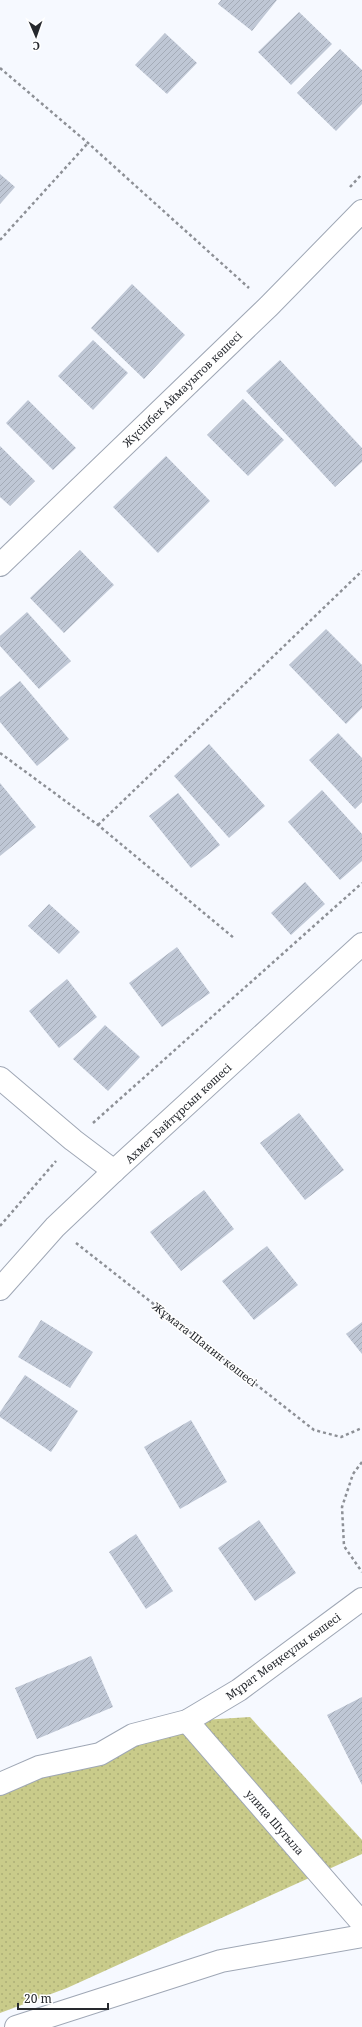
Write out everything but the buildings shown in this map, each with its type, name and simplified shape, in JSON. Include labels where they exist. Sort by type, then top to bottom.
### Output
[{"type":"street","name":"Жүсіпбек Аймауытов көшесі","points":[[0,564],[269,306],[362,211]]},
{"type":"street","name":"Ахмет Байтұрсын көшесі","points":[[0,1289],[55,1228],[362,944]]},
{"type":"street","points":[[0,1078],[114,1172]]},
{"type":"street","name":"Мұрат Мөңкеұлы көшесі","points":[[0,1784],[39,1767],[100,1754],[132,1735],[187,1721],[239,1690],[362,1599]]},
{"type":"street","name":"улица Шугыла","points":[[187,1721],[362,1923]]},
{"type":"street","points":[[16,2027],[220,1961],[362,1936]]},
{"type":"path","points":[[0,68],[88,143],[269,306]]},
{"type":"path","points":[[0,240],[88,143]]},
{"type":"path","points":[[98,825],[362,571]]},
{"type":"path","points":[[0,753],[98,825],[234,938]]},
{"type":"path","points":[[0,1226],[74,1140],[362,883]]},
{"type":"path","name":"Жұмата Шанин көшесі","points":[[55,1228],[314,1430],[341,1437],[362,1428]]},
{"type":"path","points":[[362,1462],[353,1474],[342,1507],[344,1546],[362,1572]]},
{"type":"green space","points":[[250,1717],[362,1840],[362,1854],[67,1988],[0,2013],[0,1784],[187,1721]]}]
